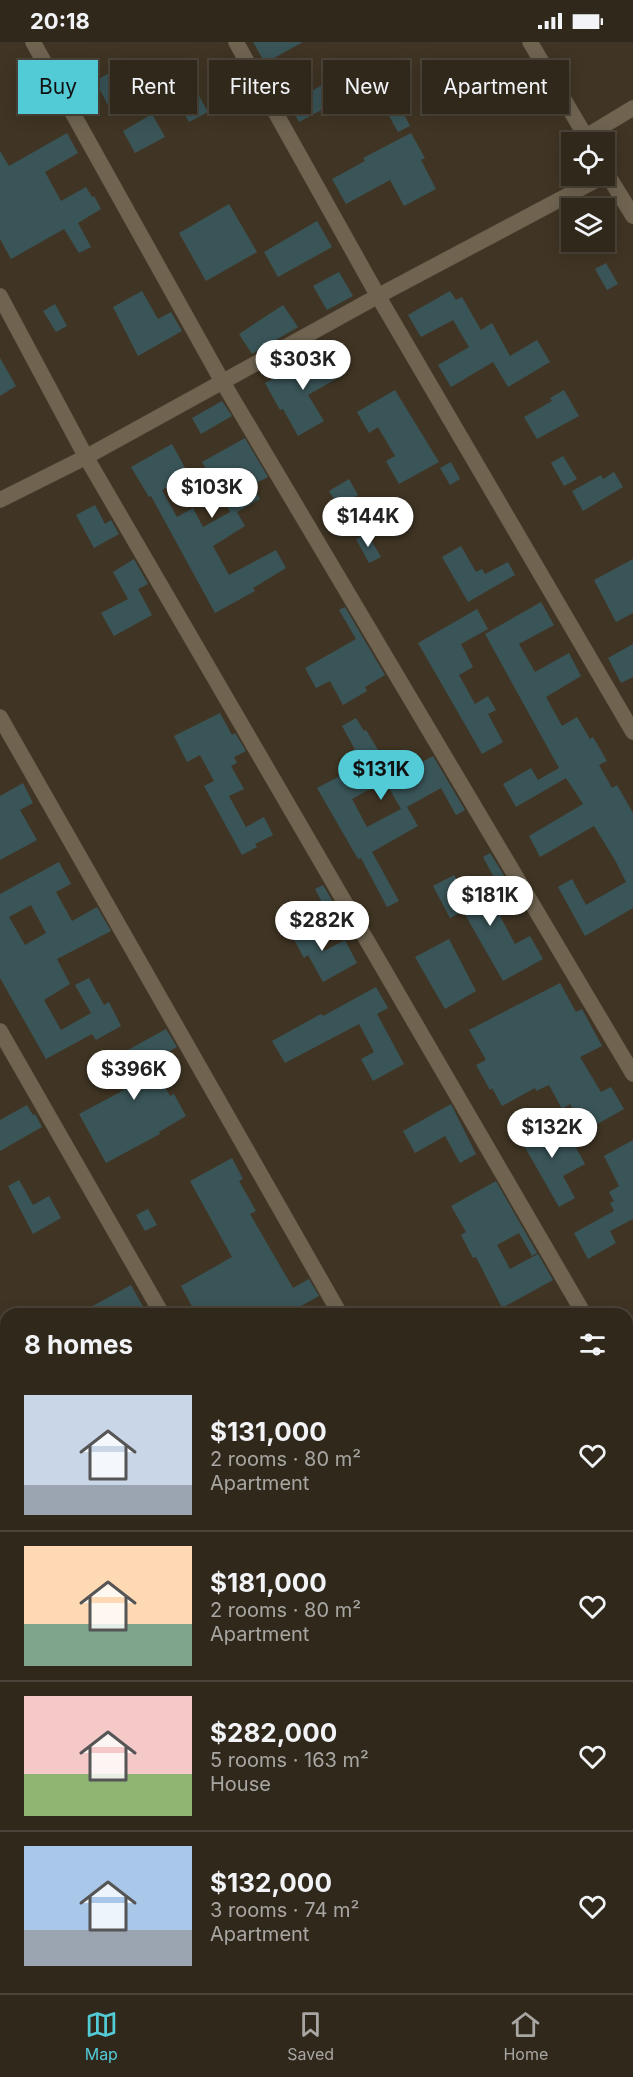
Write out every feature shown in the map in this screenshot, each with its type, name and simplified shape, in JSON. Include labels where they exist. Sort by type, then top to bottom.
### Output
[{"type":"street","points":[[33,42],[222,381],[633,1074]]},
{"type":"street","points":[[236,42],[378,296],[633,732]]},
{"type":"street","points":[[530,42],[582,132]]},
{"type":"street","points":[[598,132],[633,108]]},
{"type":"street","points":[[0,500],[86,457],[581,186]]},
{"type":"street","points":[[613,186],[633,216]]},
{"type":"street","points":[[0,296],[86,457],[581,1308]]},
{"type":"street","points":[[0,717],[337,1308]]},
{"type":"street","points":[[0,1032],[159,1308]]},
{"type":"building","points":[[253,42],[303,42],[270,60],[263,60]]},
{"type":"building","points":[[110,73],[110,104],[108,105],[98,87],[98,79]]},
{"type":"building","points":[[323,84],[323,109],[299,122],[295,114],[311,114],[311,91]]},
{"type":"building","points":[[197,92],[208,112],[189,122],[184,114],[197,114]]},
{"type":"building","points":[[152,114],[165,137],[135,153],[123,131]]},
{"type":"building","points":[[404,114],[410,126],[398,132],[389,116]]},
{"type":"building","points":[[67,133],[78,153],[45,172],[61,201],[86,187],[92,197],[94,196],[101,209],[78,223],[91,247],[79,253],[64,229],[11,259],[0,239],[0,151],[9,166]]},
{"type":"building","points":[[411,133],[425,158],[421,160],[436,189],[404,206],[390,180],[346,204],[332,179],[365,161],[363,158]]},
{"type":"building","points":[[229,204],[257,252],[206,281],[179,233]]},
{"type":"building","points":[[317,221],[332,247],[278,277],[264,252]]},
{"type":"building","points":[[606,263],[618,284],[607,290],[595,269]]},
{"type":"building","points":[[339,272],[353,296],[327,310],[313,286]]},
{"type":"building","points":[[142,291],[158,319],[171,312],[182,331],[138,356],[113,307]]},
{"type":"building","points":[[450,291],[456,300],[462,297],[481,330],[492,323],[510,356],[537,340],[550,362],[508,387],[493,362],[451,387],[438,365],[469,347],[453,320],[421,337],[408,315]]},
{"type":"building","points":[[55,304],[67,326],[56,332],[43,311]]},
{"type":"building","points":[[283,305],[298,327],[252,354],[239,334]]},
{"type":"building","points":[[316,354],[321,364],[333,357],[343,375],[308,395],[324,421],[298,436],[265,383]]},
{"type":"building","points":[[0,358],[16,386],[0,396]]},
{"type":"building","points":[[395,390],[439,462],[399,484],[386,461],[395,456],[378,427],[369,433],[357,412]]},
{"type":"building","points":[[564,390],[579,416],[537,439],[524,417],[552,401],[550,398]]},
{"type":"building","points":[[222,401],[232,416],[201,434],[192,418]]},
{"type":"building","points":[[245,438],[268,477],[252,485],[260,499],[237,512],[245,526],[213,546],[229,575],[276,550],[286,568],[253,588],[255,591],[215,613],[151,496],[149,497],[131,467],[172,444],[189,475],[162,490],[177,517],[193,508],[203,527],[230,512],[202,462]]},
{"type":"building","points":[[563,456],[577,479],[564,486],[551,463]]},
{"type":"building","points":[[451,462],[460,479],[450,485],[440,468]]},
{"type":"building","points":[[614,472],[623,487],[583,511],[572,491],[601,475],[603,479]]},
{"type":"building","points":[[349,479],[358,495],[338,506],[329,491]]},
{"type":"building","points":[[95,505],[105,524],[111,520],[119,534],[94,548],[76,515]]},
{"type":"building","points":[[367,533],[381,557],[369,563],[356,539]]},
{"type":"building","points":[[461,546],[476,572],[482,569],[485,574],[508,562],[515,575],[468,602],[442,557]]},
{"type":"building","points":[[134,559],[148,584],[138,589],[152,615],[114,636],[101,613],[128,599],[113,572]]},
{"type":"building","points":[[633,559],[633,613],[616,622],[594,580]]},
{"type":"building","points":[[541,602],[554,625],[519,644],[535,672],[569,653],[581,676],[546,697],[562,726],[577,717],[590,739],[593,737],[607,761],[599,765],[612,788],[617,785],[633,813],[633,908],[585,936],[558,887],[572,879],[586,905],[626,882],[615,860],[594,826],[540,857],[529,836],[583,804],[566,778],[516,807],[503,784],[531,768],[538,780],[559,768],[485,634]]},
{"type":"building","points":[[345,607],[385,675],[365,687],[367,691],[343,705],[330,681],[316,688],[305,668],[356,639],[339,610]]},
{"type":"building","points":[[477,609],[488,629],[461,644],[473,667],[459,675],[475,704],[488,696],[496,710],[488,714],[503,742],[482,754],[418,643]]},
{"type":"building","points":[[633,644],[633,677],[621,683],[608,658]]},
{"type":"building","points":[[220,713],[232,735],[235,733],[246,751],[234,757],[237,763],[231,766],[244,789],[229,796],[246,827],[264,817],[273,835],[255,844],[257,847],[242,855],[204,786],[214,781],[200,755],[187,762],[174,736]]},
{"type":"building","points":[[356,718],[383,758],[398,750],[409,769],[433,756],[465,810],[456,815],[441,788],[407,807],[418,826],[372,852],[399,901],[387,907],[361,858],[358,859],[317,788],[363,764],[342,726]],"holes":[[[385,781],[401,809],[367,827],[352,799]]]},
{"type":"building","points":[[23,783],[33,803],[20,810],[37,840],[0,860],[0,796]]},
{"type":"building","points":[[490,853],[507,880],[498,885],[483,857]]},
{"type":"building","points":[[59,862],[71,884],[56,892],[72,921],[97,907],[111,931],[57,959],[70,984],[44,1000],[61,1030],[91,1013],[75,985],[89,978],[104,1005],[109,1002],[121,1026],[96,1040],[92,1034],[46,1059],[0,978],[0,894]],"holes":[[[31,905],[46,933],[25,945],[9,917]]]},
{"type":"building","points":[[454,875],[469,903],[500,886],[513,910],[500,916],[515,944],[530,936],[543,959],[503,981],[463,911],[450,918],[433,886]]},
{"type":"building","points":[[323,885],[337,909],[328,914],[315,889]]},
{"type":"building","points":[[306,919],[324,951],[345,940],[357,963],[323,982],[308,955],[304,958],[288,929]]},
{"type":"building","points":[[449,939],[476,991],[445,1009],[415,957]]},
{"type":"building","points":[[560,983],[576,1012],[582,1009],[602,1046],[580,1057],[601,1092],[611,1087],[624,1109],[585,1131],[570,1104],[562,1109],[549,1085],[536,1091],[535,1088],[502,1106],[476,1065],[486,1060],[469,1030]]},
{"type":"building","points":[[376,987],[388,1008],[377,1014],[404,1064],[373,1081],[361,1059],[374,1052],[359,1024],[285,1063],[272,1041]]},
{"type":"building","points":[[166,1029],[177,1047],[153,1060],[156,1066],[154,1067],[170,1096],[174,1094],[186,1116],[159,1132],[160,1134],[106,1163],[79,1114],[124,1090],[108,1061]]},
{"type":"building","points":[[451,1104],[476,1154],[460,1163],[445,1136],[415,1153],[403,1131]]},
{"type":"building","points":[[27,1105],[42,1127],[0,1151],[0,1120]]},
{"type":"building","points":[[547,1119],[562,1146],[572,1140],[585,1164],[563,1176],[575,1198],[559,1207],[518,1135]]},
{"type":"building","points":[[633,1140],[633,1219],[610,1231],[616,1243],[588,1259],[574,1233],[614,1211],[610,1203],[614,1201],[609,1192],[619,1186],[604,1156]]},
{"type":"building","points":[[232,1158],[243,1179],[239,1181],[256,1211],[250,1214],[293,1288],[309,1279],[319,1296],[298,1308],[193,1308],[181,1286],[232,1257],[190,1181]]},
{"type":"building","points":[[19,1180],[33,1205],[49,1196],[61,1218],[33,1234],[8,1186]]},
{"type":"building","points":[[496,1181],[537,1253],[532,1256],[519,1233],[497,1245],[510,1269],[538,1254],[553,1280],[502,1308],[476,1257],[473,1258],[461,1235],[466,1232],[451,1206]]},
{"type":"building","points":[[148,1209],[157,1225],[145,1231],[136,1215]]},
{"type":"building","points":[[131,1285],[144,1308],[89,1308]]}]
